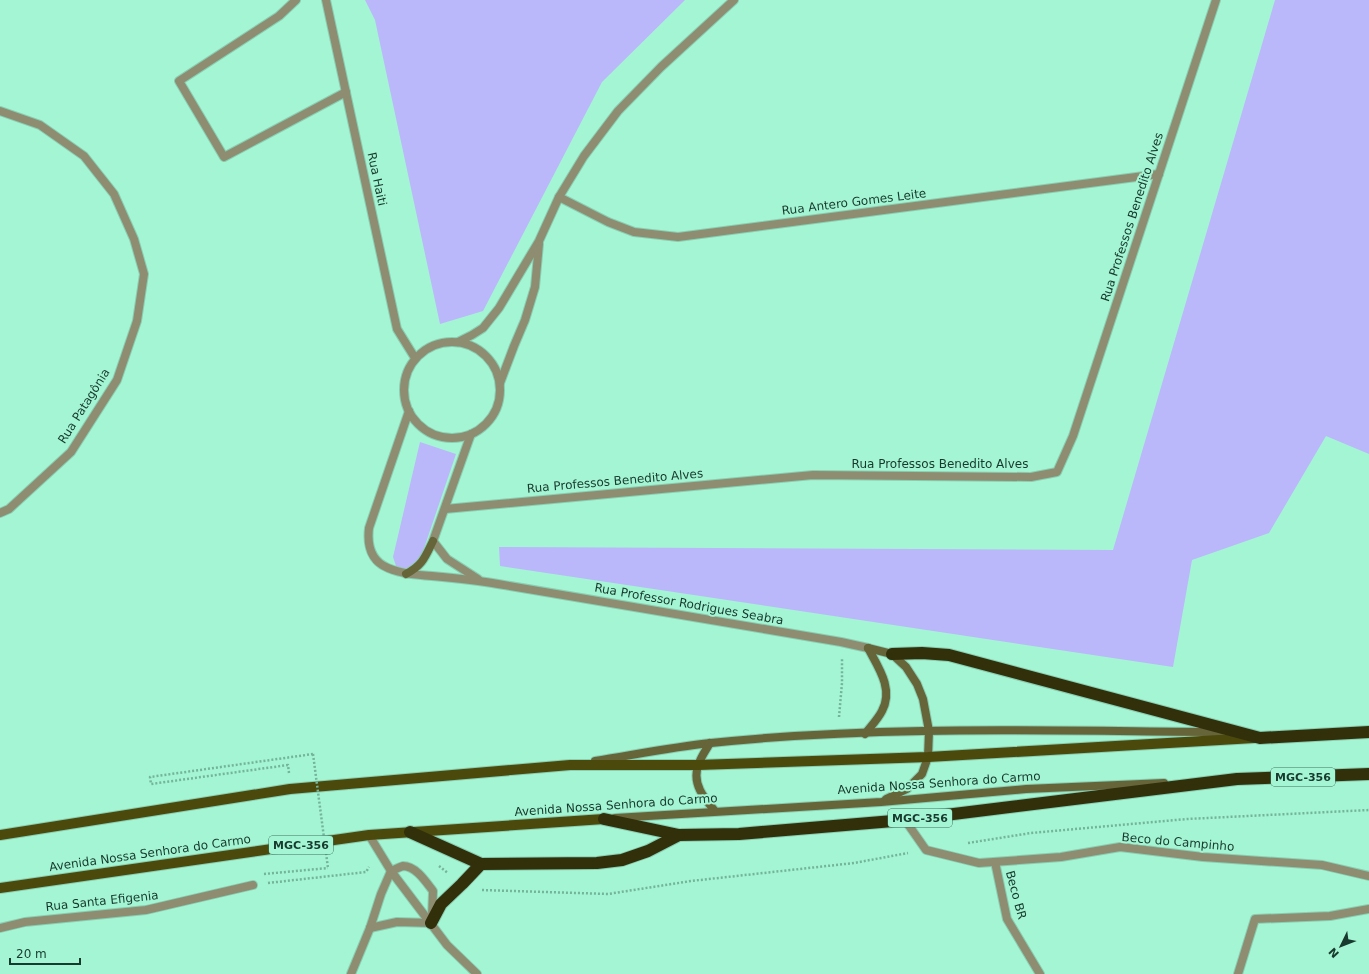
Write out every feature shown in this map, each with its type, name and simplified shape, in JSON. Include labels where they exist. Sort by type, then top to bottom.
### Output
[{"type":"highway","points":[[892,654],[922,652],[949,655],[1260,738],[1369,732]]},
{"type":"highway","name":"MGC-356","points":[[604,819],[679,835],[739,834],[905,820],[1236,779],[1369,774]]},
{"type":"highway","points":[[410,832],[447,850],[481,864],[597,863],[622,860],[648,851],[679,835]]},
{"type":"highway","points":[[431,923],[441,904],[481,864]]},
{"type":"main road","points":[[406,574],[416,569],[421,563],[433,541]]},
{"type":"main road","points":[[865,734],[882,711],[886,699],[886,687],[882,674],[868,648]]},
{"type":"main road","name":"Rua Professor Rodrigues Seabra","points":[[868,648],[892,654]]},
{"type":"main road","points":[[881,802],[907,789],[922,774],[928,757],[929,731],[923,699],[917,684],[906,667],[892,654]]},
{"type":"main road","points":[[0,835],[290,789],[570,765],[710,743],[837,734],[929,731],[1229,732],[1260,738]]},
{"type":"main road","points":[[570,765],[698,765],[928,757],[1260,738]]},
{"type":"main road","points":[[710,743],[698,765],[696,780],[702,796],[714,811]]},
{"type":"main road","name":"Avenida Nossa Senhora do Carmo","points":[[0,888],[370,835],[714,811],[881,802],[1026,789],[1236,779]]},
{"type":"street","points":[[296,0],[280,16],[179,81],[224,157],[346,92]]},
{"type":"street","name":"Rua Haiti","points":[[326,0],[397,329],[415,358]]},
{"type":"street","points":[[458,342],[472,336],[483,328],[498,308],[539,241],[559,197],[584,156],[618,110],[661,67],[734,0]]},
{"type":"street","name":"Rua Professos Benedito Alves","points":[[444,509],[813,475],[1031,477],[1057,472],[1073,436],[1216,0]]},
{"type":"street","name":"Rua Patagônia","points":[[0,111],[40,125],[84,156],[114,194],[134,239],[144,274],[137,321],[117,380],[71,452],[9,509],[0,513]]},
{"type":"street","name":"Rua Antero Gomes Leite","points":[[559,197],[608,222],[634,232],[678,237],[1159,174]]},
{"type":"street","points":[[499,384],[526,320],[535,287],[539,241]]},
{"type":"street","points":[[446,342],[458,342],[473,347],[486,356],[495,368],[499,384],[499,399],[494,414],[484,426],[471,434],[456,438],[442,437],[429,432],[417,423],[409,411],[404,398],[404,384],[408,370],[415,358],[424,350],[434,345],[446,342]]},
{"type":"street","name":"Rua Professor Rodrigues Seabra","points":[[409,411],[369,528],[368,539],[370,550],[375,558],[388,568],[406,574],[481,581],[842,642],[868,648]]},
{"type":"street","points":[[433,541],[471,434]]},
{"type":"street","name":"Rua Professor Rodrigues Seabra","points":[[433,541],[447,559],[481,581]]},
{"type":"street","name":"Beco do Campinho","points":[[905,820],[926,850],[979,862],[1061,858],[1120,847],[1203,857],[1322,865],[1369,876]]},
{"type":"street","points":[[370,835],[391,871],[447,945],[477,974]]},
{"type":"street","name":"Beco BR","points":[[995,862],[1007,919],[1040,974]]},
{"type":"street","points":[[351,974],[391,871],[403,866],[414,870],[423,878],[433,891],[431,923]]},
{"type":"street","name":"Rua Santa Efigenia","points":[[0,928],[25,922],[146,910],[253,885]]},
{"type":"street","points":[[1238,974],[1255,919],[1330,916],[1369,909]]},
{"type":"street","points":[[370,928],[397,922],[431,923]]},
{"type":"path","points":[[839,716],[842,683],[842,642]]},
{"type":"path","points":[[260,875],[328,868],[313,754],[150,778],[151,784],[288,765]]},
{"type":"path","points":[[253,885],[366,872]]},
{"type":"shaded area","points":[[365,0],[685,0],[602,82],[483,311],[440,324],[375,20]]},
{"type":"shaded area","points":[[1275,0],[1369,0],[1369,454],[1326,436],[1269,533],[1192,560],[1173,667],[500,566],[499,547],[1113,550]]},
{"type":"shaded area","points":[[420,442],[456,454],[418,566],[407,571],[396,566],[393,557]]}]
